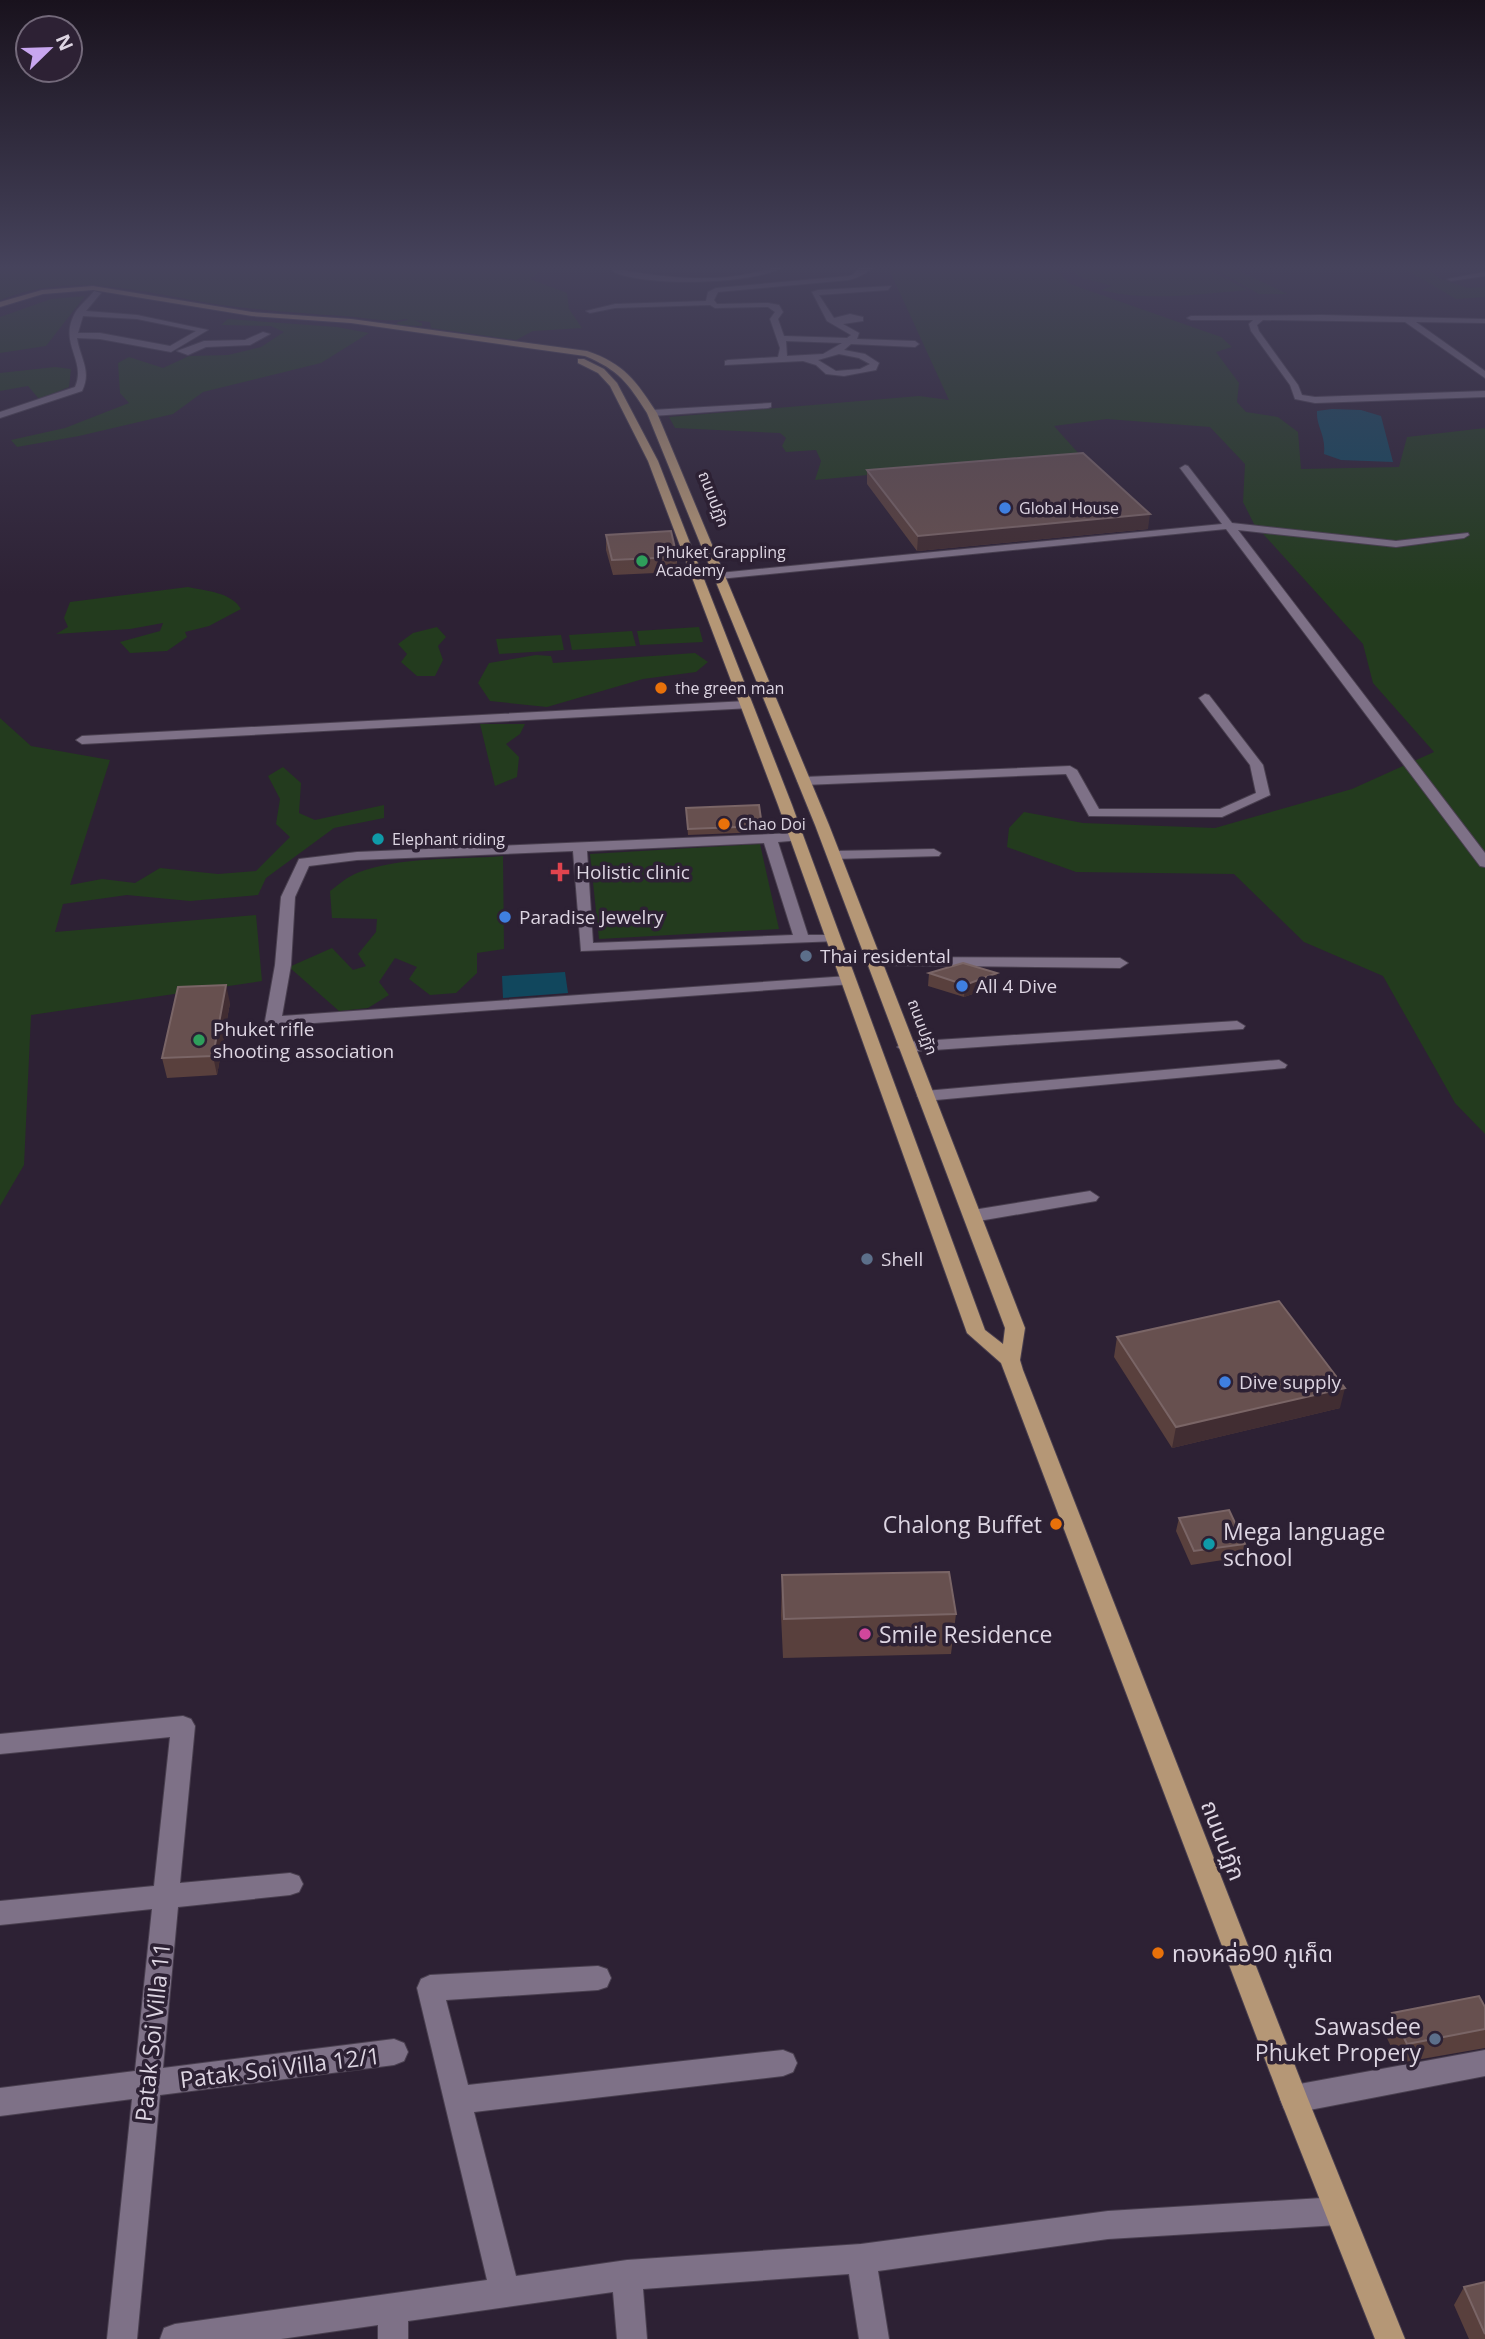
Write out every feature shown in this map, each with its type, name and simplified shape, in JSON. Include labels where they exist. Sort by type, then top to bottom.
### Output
[{"type":"main road","name":"ถนนปฏัก","points":[[606,376],[614,385],[637,426],[691,561],[796,837],[977,1333],[1010,1360],[1294,2099],[1390,2339]]},
{"type":"main road","name":"ถนนปฏัก","points":[[626,376],[652,413],[776,706],[1015,1328],[1010,1360]]},
{"type":"main road","points":[[691,561],[713,559]]},
{"type":"street","points":[[0,415],[79,389],[85,376]]},
{"type":"street","points":[[1288,376],[1298,397],[1315,400],[1485,394]]},
{"type":"street","points":[[652,413],[768,405]]},
{"type":"street","points":[[1185,467],[1485,863]]},
{"type":"street","points":[[719,576],[1229,526],[1396,544],[1464,535]]},
{"type":"street","points":[[804,781],[1070,770],[1094,813],[1223,813],[1263,795],[1256,765],[1205,698]]},
{"type":"street","points":[[82,740],[321,728],[465,716],[747,705]]},
{"type":"street","points":[[796,837],[357,856],[304,862],[288,897],[283,965],[273,1021],[848,981]]},
{"type":"street","points":[[770,839],[802,939]]},
{"type":"street","points":[[580,847],[586,948],[833,938]]},
{"type":"street","points":[[834,855],[934,853]]},
{"type":"street","points":[[875,962],[1120,963]]},
{"type":"street","points":[[905,1047],[1237,1026]]},
{"type":"street","points":[[925,1096],[1279,1065]]},
{"type":"street","points":[[973,1216],[1090,1197]]},
{"type":"street","name":"Patak Soi Villa 11","points":[[0,1744],[183,1726],[122,2339]]},
{"type":"street","points":[[0,1913],[290,1884]]},
{"type":"street","points":[[505,2292],[430,1988],[598,1978]]},
{"type":"street","name":"Patak Soi Villa 12/1","points":[[0,2102],[394,2052]]},
{"type":"street","points":[[457,2100],[783,2063]]},
{"type":"street","points":[[1294,2099],[1485,2063]]},
{"type":"street","points":[[175,2339],[626,2275],[861,2259],[1108,2225],[1338,2211]]},
{"type":"street","points":[[861,2259],[874,2339]]},
{"type":"street","points":[[626,2275],[632,2339]]},
{"type":"street","points":[[393,2308],[393,2339]]},
{"type":"green space","points":[[0,376],[70,376],[69,387],[39,399],[28,386],[0,391]]},
{"type":"green space","points":[[119,376],[267,376],[203,392],[173,414],[17,447],[11,440],[65,428],[129,403],[120,393]]},
{"type":"green space","points":[[938,376],[1234,376],[1239,383],[1237,402],[1246,412],[1278,417],[1298,432],[1301,469],[1399,467],[1407,437],[1485,428],[1485,1134],[1455,1103],[1383,976],[1304,942],[1234,874],[1076,872],[1007,847],[1009,828],[1024,812],[1083,823],[1215,828],[1352,789],[1434,752],[1373,683],[1363,644],[1254,524],[1243,502],[1245,464],[1210,427],[1107,419],[1054,426],[1080,455],[815,480],[821,461],[816,450],[786,452],[782,446],[786,438],[780,433],[675,428],[669,417],[919,396],[949,400]]},
{"type":"green space","points":[[188,587],[225,596],[237,603],[241,609],[209,626],[185,632],[187,637],[167,651],[130,653],[120,642],[160,631],[163,623],[130,629],[56,634],[68,627],[64,618],[70,602]]},
{"type":"green space","points":[[437,627],[446,637],[438,646],[443,660],[435,676],[417,676],[401,662],[407,654],[398,644],[413,633]]},
{"type":"green space","points":[[699,627],[703,642],[640,645],[637,631]]},
{"type":"green space","points":[[632,631],[636,646],[572,650],[569,635]]},
{"type":"green space","points":[[561,635],[564,650],[499,654],[496,639]]},
{"type":"green space","points":[[695,653],[708,662],[696,672],[643,679],[547,707],[490,701],[478,683],[489,663],[536,655],[551,656],[553,663]]},
{"type":"green space","points":[[0,718],[31,746],[110,760],[70,885],[102,879],[135,883],[160,868],[218,874],[256,871],[290,837],[276,824],[280,799],[268,776],[283,767],[301,783],[299,813],[315,820],[384,805],[384,818],[334,828],[266,878],[258,895],[190,901],[127,895],[63,904],[55,932],[256,915],[262,981],[31,1015],[24,1165],[0,1206]]},
{"type":"green space","points":[[480,724],[525,724],[520,734],[506,744],[519,757],[517,777],[495,786]]},
{"type":"green space","points":[[760,844],[779,929],[599,939],[590,854]]},
{"type":"green space","points":[[503,856],[504,949],[477,953],[477,973],[456,993],[430,995],[409,979],[417,967],[395,958],[379,982],[389,995],[368,1008],[339,1011],[289,967],[332,948],[353,970],[366,966],[358,954],[376,932],[377,919],[332,918],[330,891],[353,875],[410,861]]},
{"type":"water","points":[[1361,410],[1381,416],[1393,462],[1341,460],[1324,454],[1317,411]]},
{"type":"water","points":[[565,972],[568,993],[503,998],[502,976]]},
{"type":"building","name":"Global House","points":[[1083,453],[1150,514],[918,536],[867,470]]},
{"type":"building","points":[[671,531],[677,557],[612,560],[606,535]]},
{"type":"building","name":"Chao Doi","points":[[759,805],[762,826],[688,829],[686,808]]},
{"type":"building","points":[[963,963],[997,973],[965,985],[929,973]]},
{"type":"building","name":"Phuket rifle shooting association","points":[[226,985],[213,1056],[162,1058],[178,987]]},
{"type":"building","name":"Dive supply","points":[[1279,1301],[1345,1388],[1176,1427],[1117,1337]]},
{"type":"building","points":[[1229,1510],[1245,1544],[1194,1551],[1179,1518]]},
{"type":"building","points":[[949,1572],[956,1614],[784,1619],[782,1575]]},
{"type":"building","points":[[1479,1996],[1485,2007],[1485,2029],[1407,2044],[1392,2013]]},
{"type":"building","points":[[1485,2282],[1485,2334],[1464,2287]]},
{"type":"place","name":"Global House","points":[[1005,508]]},
{"type":"place","name":"Phuket Grappling Academy","points":[[642,561]]},
{"type":"place","name":"the green man","points":[[661,688]]},
{"type":"place","name":"Chao Doi","points":[[724,824]]},
{"type":"place","name":"Elephant riding","points":[[378,839]]},
{"type":"place","name":"Holistic clinic","points":[[560,872]]},
{"type":"place","name":"Paradise Jewelry","points":[[505,917]]},
{"type":"place","name":"Thai residental","points":[[806,956]]},
{"type":"place","name":"All 4 Dive","points":[[962,986]]},
{"type":"place","name":"Phuket rifle shooting association","points":[[199,1040]]},
{"type":"place","name":"Shell","points":[[867,1259]]},
{"type":"place","name":"Dive supply","points":[[1225,1382]]},
{"type":"place","name":"Chalong Buffet","points":[[1056,1524]]},
{"type":"place","name":"Mega language school","points":[[1209,1544]]},
{"type":"place","name":"Smile Residence","points":[[865,1634]]},
{"type":"place","name":"ทองหล่อ90 ภูเก็ต","points":[[1158,1953]]},
{"type":"place","name":"Sawasdee Phuket Propery","points":[[1435,2039]]}]
